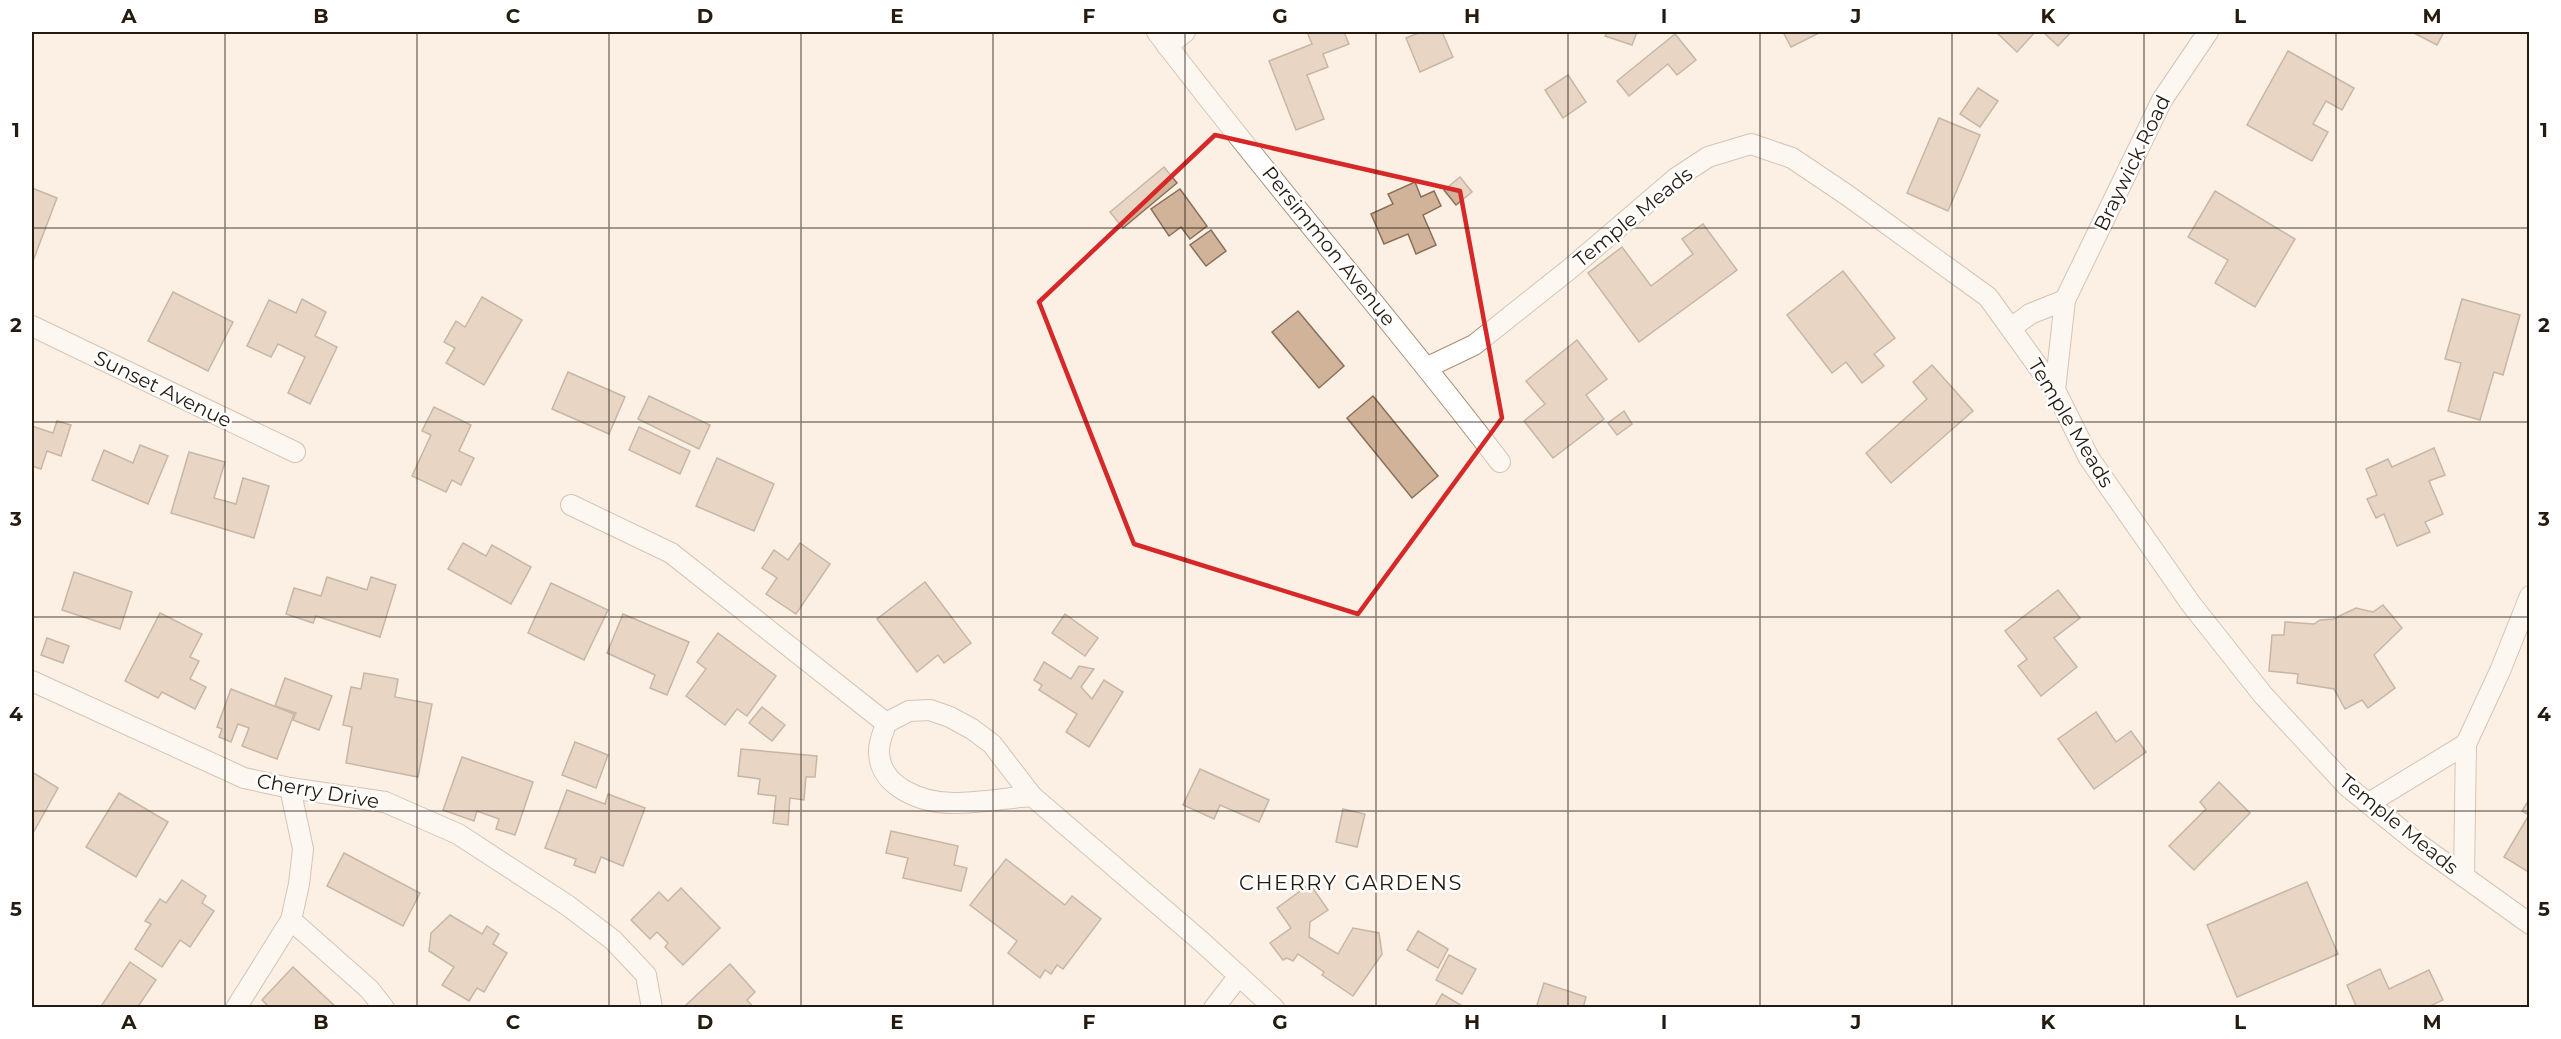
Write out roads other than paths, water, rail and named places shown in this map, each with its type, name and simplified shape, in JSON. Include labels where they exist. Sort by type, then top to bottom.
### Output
[{"type":"street","points":[[1162,39],[1185,32]]},
{"type":"street","name":"Braywick Road","points":[[2055,390],[2065,300],[2162,100],[2208,32]]},
{"type":"street","name":"Persimmon Avenue","points":[[1162,39],[1299,211],[1428,367],[1500,462]]},
{"type":"street","name":"Temple Meads","points":[[1428,367],[1474,345],[1676,178],[1708,157],[1751,144],[1792,158],[1988,297],[2055,390],[2089,458],[2190,604],[2263,695],[2349,787],[2420,845],[2529,924]]},
{"type":"street","points":[[2011,328],[2030,314],[2065,300]]},
{"type":"street","name":"Sunset Avenue","points":[[32,326],[295,452]]},
{"type":"street","points":[[571,505],[670,553],[886,723]]},
{"type":"street","points":[[2464,876],[2466,744],[2500,671],[2529,596]]},
{"type":"street","name":"Cherry Drive","points":[[32,681],[244,778],[290,788],[385,802],[458,834],[567,905],[613,940],[646,975],[652,1008]]},
{"type":"street","points":[[1032,796],[952,803],[919,796],[898,788],[884,771],[879,750],[886,723],[909,711],[930,710],[950,717],[972,729],[992,744],[1032,796],[1202,942],[1274,1008]]},
{"type":"street","points":[[2369,803],[2466,744]]},
{"type":"street","points":[[236,1008],[291,920],[299,884],[303,849],[290,788]]},
{"type":"street","points":[[291,920],[369,989],[384,1008]]},
{"type":"street","points":[[1214,1008],[1238,976]]},
{"type":"district","name":"CHERRY GARDENS","points":[[1351,882]]}]
